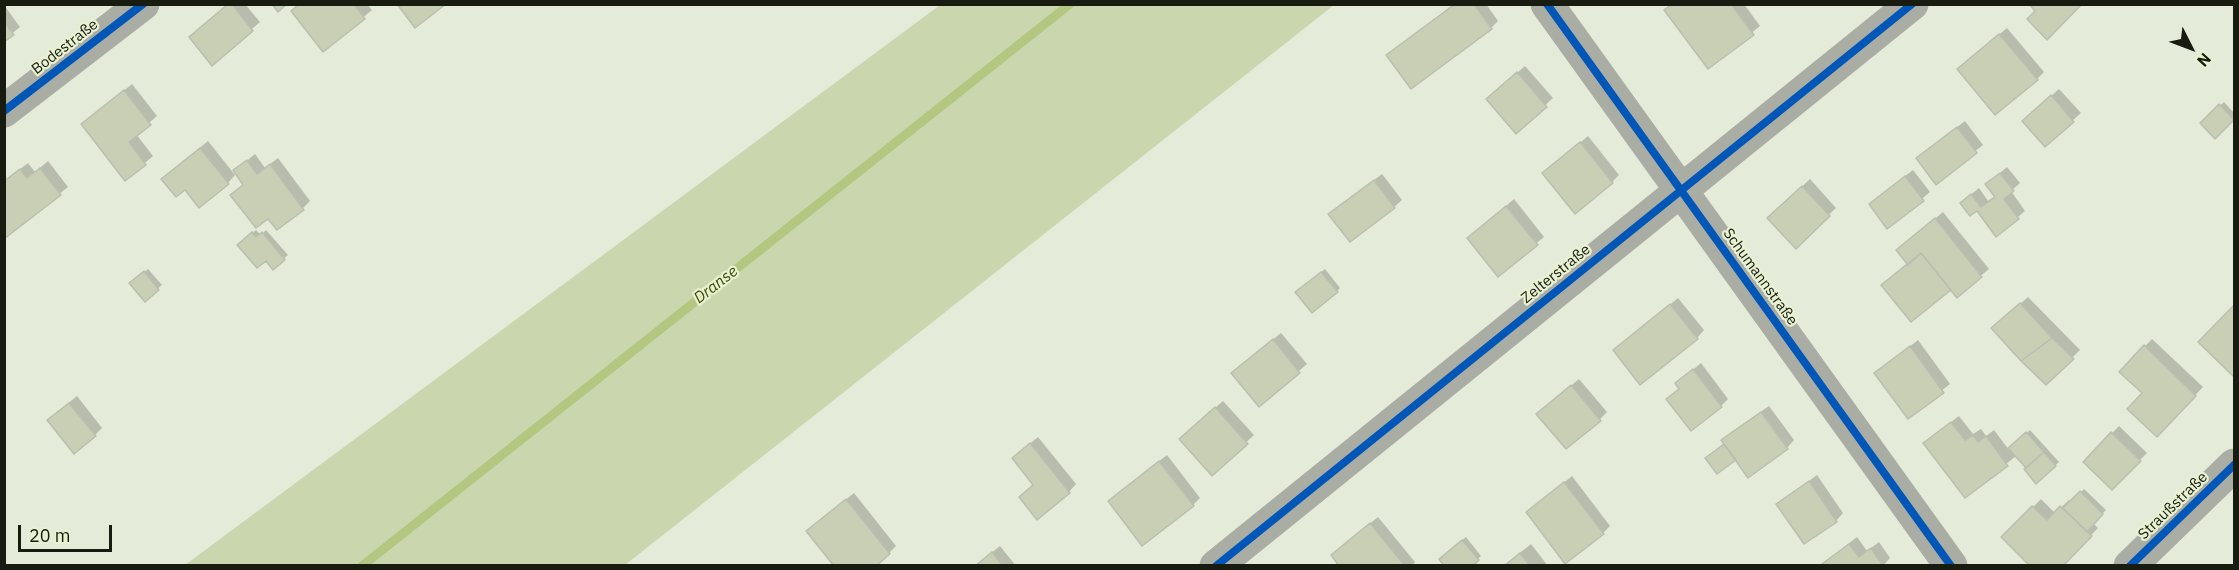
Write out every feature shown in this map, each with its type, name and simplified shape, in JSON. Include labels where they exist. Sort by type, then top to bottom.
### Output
[{"type":"street","name":"Bodestraße","points":[[4,111],[143,4]]},
{"type":"street","name":"Schumannstraße","points":[[1546,4],[1951,566]]},
{"type":"street","name":"Zelterstraße","points":[[1216,566],[1912,4]]},
{"type":"street","name":"Straußstraße","points":[[2130,566],[2235,465]]},
{"type":"green space","points":[[940,5],[1334,5],[625,565],[185,565]]},
{"type":"building","points":[[228,4],[232,4],[253,31],[212,66],[189,37]]},
{"type":"building","points":[[272,4],[287,4],[278,12]]},
{"type":"building","points":[[299,4],[354,4],[365,19],[323,52],[291,11]]},
{"type":"building","points":[[397,4],[446,4],[415,28]]},
{"type":"building","points":[[1455,4],[1474,4],[1492,29],[1411,89],[1386,55]]},
{"type":"building","points":[[1672,4],[1731,4],[1754,35],[1708,69],[1664,10]]},
{"type":"building","points":[[2029,4],[2082,4],[2047,40],[2027,19],[2035,11]]},
{"type":"building","points":[[4,22],[14,35],[4,42]]},
{"type":"building","points":[[1999,34],[2038,80],[1995,115],[1957,69]]},
{"type":"building","points":[[1517,72],[1547,107],[1516,134],[1486,99]]},
{"type":"building","points":[[124,90],[151,125],[129,142],[146,165],[125,181],[81,124]]},
{"type":"building","points":[[2051,95],[2074,122],[2045,147],[2022,121]]},
{"type":"building","points":[[2219,104],[2234,120],[2215,139],[2200,123]]},
{"type":"building","points":[[1957,127],[1977,153],[1936,185],[1916,158]]},
{"type":"building","points":[[1580,142],[1613,183],[1575,214],[1542,173]]},
{"type":"building","points":[[200,148],[229,184],[199,208],[185,190],[176,197],[161,179]]},
{"type":"building","points":[[247,160],[257,174],[270,164],[304,210],[277,230],[268,219],[256,228],[230,195],[243,185],[233,170]]},
{"type":"building","points":[[40,168],[61,195],[4,239],[4,181],[20,169],[27,178]]},
{"type":"building","points":[[2000,173],[2014,191],[2004,199],[2019,219],[1996,237],[1977,211],[1970,216],[1960,203],[1971,194],[1981,207],[1995,197],[1985,184]]},
{"type":"building","points":[[1905,176],[1924,201],[1887,229],[1869,204]]},
{"type":"building","points":[[1374,180],[1395,208],[1350,242],[1328,214]]},
{"type":"building","points":[[1802,186],[1830,216],[1796,249],[1767,218]]},
{"type":"building","points":[[1506,206],[1538,245],[1498,277],[1467,238]]},
{"type":"building","points":[[1935,218],[1982,277],[1957,298],[1921,253],[1908,265],[1896,250]]},
{"type":"building","points":[[252,232],[256,237],[262,232],[285,260],[273,270],[266,261],[257,268],[237,245]]},
{"type":"building","points":[[1921,253],[1951,290],[1911,322],[1881,285]]},
{"type":"building","points":[[144,271],[159,290],[145,302],[129,283]]},
{"type":"building","points":[[1321,272],[1338,292],[1312,313],[1295,292]]},
{"type":"building","points":[[2020,303],[2052,338],[2021,361],[1991,328]]},
{"type":"building","points":[[1670,304],[1698,339],[1640,385],[1613,350]]},
{"type":"building","points":[[2234,305],[2234,377],[2198,342]]},
{"type":"building","points":[[2052,338],[2074,359],[2046,385],[2021,361]]},
{"type":"building","points":[[1273,339],[1300,373],[1259,407],[1231,373]]},
{"type":"building","points":[[2144,345],[2196,396],[2157,437],[2127,409],[2142,393],[2119,372]]},
{"type":"building","points":[[1910,346],[1944,393],[1908,419],[1874,373]]},
{"type":"building","points":[[1693,369],[1722,407],[1691,431],[1666,399],[1679,389],[1675,383]]},
{"type":"building","points":[[1571,385],[1601,421],[1566,449],[1536,414]]},
{"type":"building","points":[[69,403],[96,436],[74,454],[47,420]]},
{"type":"building","points":[[1215,407],[1248,444],[1212,476],[1179,439]]},
{"type":"building","points":[[1761,412],[1788,449],[1748,478],[1721,440]]},
{"type":"building","points":[[1951,422],[1965,440],[1973,435],[1978,442],[1986,436],[2008,466],[1965,498],[1923,443]]},
{"type":"building","points":[[2026,432],[2044,452],[2026,468],[2008,448]]},
{"type":"building","points":[[2111,432],[2141,461],[2112,490],[2083,462]]},
{"type":"building","points":[[1030,443],[1070,493],[1037,520],[1019,497],[1033,485],[1012,458]]},
{"type":"building","points":[[1724,444],[1736,460],[1717,474],[1705,458]]},
{"type":"building","points":[[2044,452],[2056,466],[2036,484],[2024,469]]},
{"type":"building","points":[[1159,461],[1194,506],[1142,546],[1108,501]]},
{"type":"building","points":[[1809,481],[1837,522],[1804,544],[1776,504]]},
{"type":"building","points":[[1564,482],[1604,534],[1565,564],[1526,512]]},
{"type":"building","points":[[2080,491],[2103,514],[2087,532],[2063,508]]},
{"type":"building","points":[[846,499],[890,554],[876,566],[834,566],[806,531]]},
{"type":"building","points":[[2032,506],[2047,520],[2060,506],[2092,536],[2063,566],[2030,566],[2001,537]]},
{"type":"building","points":[[1370,523],[1405,566],[1339,566],[1331,555]]},
{"type":"building","points":[[1462,540],[1479,560],[1473,566],[1444,566],[1439,559]]},
{"type":"building","points":[[1849,544],[1859,557],[1871,548],[1883,566],[1819,566]]},
{"type":"building","points":[[992,552],[1003,566],[975,566]]},
{"type":"building","points":[[1520,553],[1530,566],[1504,566]]},
{"type":"waterway","name":"Dranse","points":[[362,566],[1070,4]]},
{"type":"cycle path","points":[[4,111],[143,4]]},
{"type":"cycle path","points":[[1547,4],[1951,566]]},
{"type":"cycle path","points":[[1216,566],[1912,4]]},
{"type":"cycle path","points":[[2130,566],[2234,465]]}]
